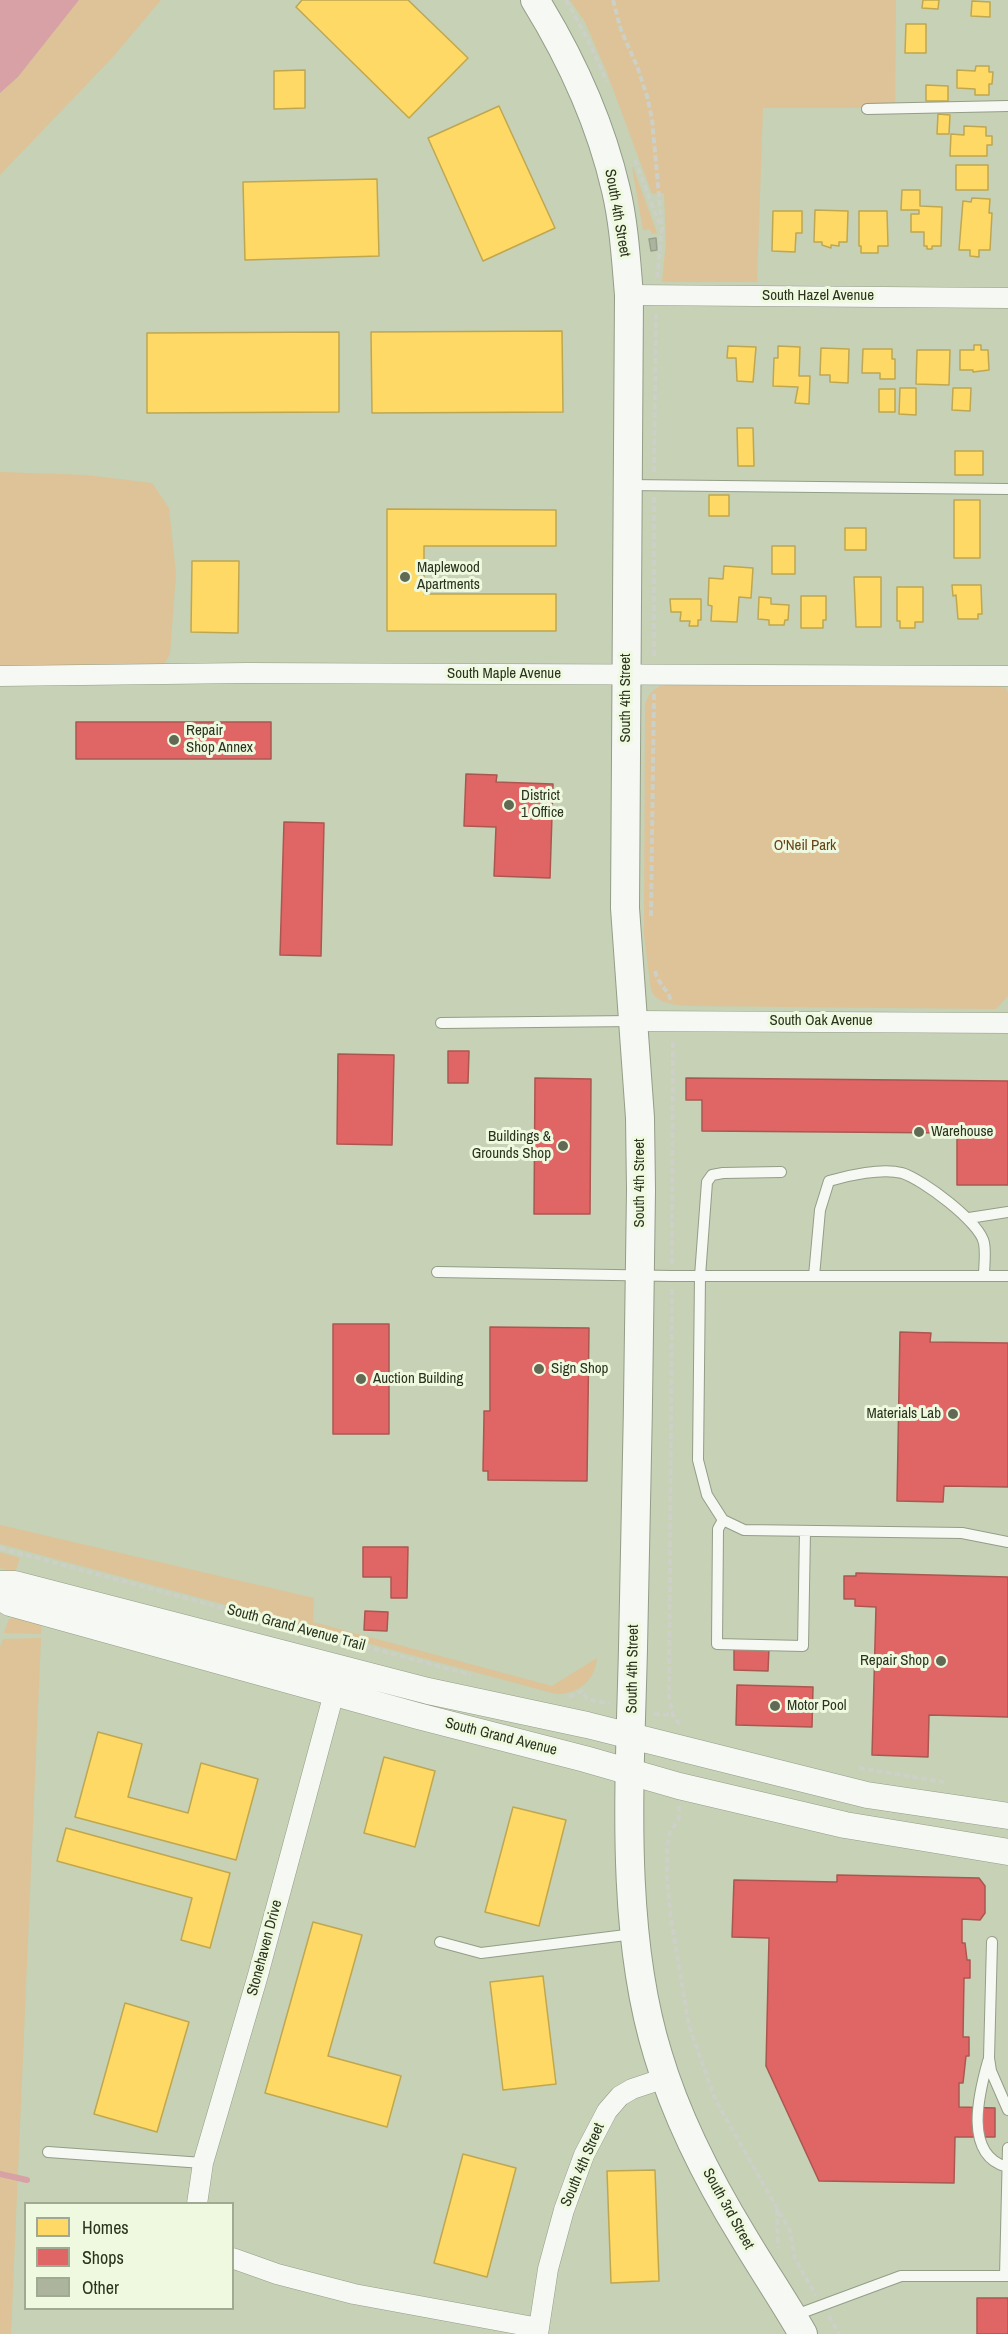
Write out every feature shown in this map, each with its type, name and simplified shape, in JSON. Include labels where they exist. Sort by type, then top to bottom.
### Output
[{"type":"main road","name":"South 4th Street","points":[[535,0],[566,50],[603,139],[617,191],[628,295],[625,908],[640,1118],[640,1275],[631,1736],[631,1863],[634,1934],[646,2005],[665,2078]]},
{"type":"main road","name":"South 3rd Street","points":[[665,2078],[701,2161],[717,2191],[742,2236],[798,2325]]},
{"type":"street","name":"South Hazel Avenue","points":[[628,295],[1008,297]]},
{"type":"street","name":"South Maple Avenue","points":[[0,676],[247,673],[1008,676]]},
{"type":"street","name":"South Oak Avenue","points":[[634,1021],[1008,1023]]},
{"type":"street","name":"South Grand Avenue","points":[[0,1584],[15,1584],[428,1691],[631,1736],[867,1795],[1008,1816]]},
{"type":"street","name":"South Grand Avenue","points":[[0,1597],[22,1606],[334,1693],[679,1786],[845,1825],[1008,1852]]},
{"type":"street","name":"Stonehaven Drive","points":[[197,2202],[203,2163],[258,1975],[334,1693]]},
{"type":"street","name":"South 4th Street","points":[[539,2331],[551,2258],[564,2210],[584,2155],[607,2111],[620,2096],[632,2089],[665,2078]]},
{"type":"street","points":[[234,2259],[277,2274],[354,2294],[539,2331]]},
{"type":"lane","points":[[867,109],[1008,106]]},
{"type":"lane","points":[[627,485],[1008,489]]},
{"type":"lane","points":[[441,1023],[634,1021]]},
{"type":"lane","points":[[782,1172],[723,1173],[712,1175],[707,1182],[700,1276],[698,1460],[707,1495],[723,1520],[744,1530],[962,1533],[1008,1542]]},
{"type":"lane","points":[[814,1276],[819,1210],[830,1181],[855,1173],[901,1173],[920,1181],[969,1218],[981,1235],[984,1244],[984,1276]]},
{"type":"lane","points":[[969,1218],[1008,1212]]},
{"type":"lane","points":[[437,1272],[700,1276],[1008,1276]]},
{"type":"lane","points":[[723,1520],[718,1529],[717,1644],[803,1646],[805,1531]]},
{"type":"lane","points":[[440,1942],[481,1953],[634,1934]]},
{"type":"lane","points":[[992,1942],[989,2058],[991,2071],[1008,2110]]},
{"type":"lane","points":[[989,2058],[979,2094],[980,2141],[985,2154],[995,2164],[1007,2167]]},
{"type":"lane","points":[[798,2325],[901,2276],[1007,2276],[1008,2148]]},
{"type":"lane","points":[[48,2152],[203,2163]]},
{"type":"path","points":[[613,0],[621,30],[644,86],[652,119],[662,229],[657,280]]},
{"type":"path","points":[[651,920],[654,689]]},
{"type":"path","points":[[654,968],[657,981],[668,992],[671,1004]]},
{"type":"path","points":[[672,1258],[674,1037]]},
{"type":"path","points":[[663,1716],[673,1715],[669,1697],[672,1287]]},
{"type":"path","name":"South Grand Avenue Trail","points":[[0,1548],[475,1676]]},
{"type":"path","points":[[563,1698],[582,1691],[587,1699]]},
{"type":"path","points":[[679,1812],[679,1818],[670,1833],[667,1846],[667,1878],[671,1919],[689,2025],[716,2101],[790,2231],[795,2259],[810,2284]]},
{"type":"green space","points":[[79,0],[161,0],[112,58],[0,175],[0,93],[18,77]]},
{"type":"green space","points":[[570,0],[896,0],[895,108],[763,108],[757,282],[662,282],[666,243],[664,193],[652,194],[607,73],[585,22]]},
{"type":"green space","points":[[632,167],[657,233],[652,234],[650,229],[643,230]]},
{"type":"green space","points":[[0,472],[86,475],[152,483],[169,508],[176,573],[170,654],[163,666],[0,674]]},
{"type":"green space","name":"O'Neil Park","points":[[671,684],[994,685],[1005,688],[1008,692],[1008,996],[996,1009],[694,1006],[670,1004],[654,995],[651,990],[644,935],[645,705],[654,690]]},
{"type":"green space","points":[[0,1525],[314,1598],[313,1622],[552,1686],[597,1658],[596,1666],[584,1685],[571,1692],[556,1694],[0,1544]]},
{"type":"green space","points":[[0,1552],[20,1558],[15,1572],[0,1568]]},
{"type":"green space","points":[[24,1616],[42,1619],[41,1634],[4,1633],[9,1619]]},
{"type":"green space","points":[[41,1638],[11,2334],[0,2334],[0,1647],[3,1639]]},
{"type":"shaded area","points":[[0,0],[79,0],[18,77],[0,93]]},
{"type":"building: Homes","points":[[302,0],[408,0],[468,58],[409,118],[296,7]]},
{"type":"building: Homes","points":[[923,0],[939,0],[938,9],[922,8]]},
{"type":"building: Homes","points":[[972,1],[990,2],[990,17],[971,16]]},
{"type":"building: Homes","points":[[906,24],[926,24],[926,53],[905,53]]},
{"type":"building: Homes","points":[[976,66],[989,66],[989,72],[993,72],[992,84],[989,84],[989,95],[975,95],[975,89],[957,88],[957,70],[975,71]]},
{"type":"building: Homes","points":[[305,70],[305,108],[274,109],[274,71]]},
{"type":"building: Homes","points":[[926,85],[948,86],[948,101],[926,101]]},
{"type":"building: Homes","points":[[499,106],[555,228],[483,261],[428,138]]},
{"type":"building: Homes","points":[[938,114],[950,115],[949,134],[937,134]]},
{"type":"building: Homes","points":[[964,126],[986,127],[986,136],[992,136],[992,145],[987,145],[987,156],[950,156],[951,134],[964,135]]},
{"type":"building: Homes","points":[[956,165],[988,165],[988,190],[956,190]]},
{"type":"building: Homes","points":[[377,179],[379,256],[245,260],[243,182]]},
{"type":"building: Homes","points":[[902,190],[920,190],[920,206],[942,207],[941,246],[932,246],[932,249],[927,249],[927,246],[924,246],[924,232],[911,232],[911,214],[919,214],[919,210],[901,210]]},
{"type":"building: Homes","points":[[972,198],[990,199],[989,213],[992,213],[990,250],[979,250],[979,257],[970,256],[970,250],[959,250],[963,201],[971,202]]},
{"type":"building: Homes","points":[[815,210],[848,211],[847,242],[839,242],[839,246],[831,245],[831,248],[822,245],[822,242],[814,242]]},
{"type":"building: Homes","points":[[773,211],[802,211],[802,233],[796,233],[795,252],[772,251]]},
{"type":"building: Homes","points":[[859,211],[887,211],[888,246],[878,246],[878,253],[861,253]]},
{"type":"building: Homes","points":[[562,331],[563,412],[372,413],[371,332]]},
{"type":"building: Homes","points":[[339,332],[339,412],[147,413],[147,333]]},
{"type":"building: Homes","points":[[974,345],[981,345],[981,350],[988,350],[989,370],[973,372],[973,370],[960,370],[960,350],[974,350]]},
{"type":"building: Homes","points":[[728,346],[756,347],[753,382],[737,381],[736,358],[727,358]]},
{"type":"building: Homes","points":[[778,346],[800,347],[799,376],[810,376],[809,404],[795,403],[798,387],[773,386],[774,358],[778,358]]},
{"type":"building: Homes","points":[[821,348],[849,349],[848,383],[830,382],[830,375],[820,375]]},
{"type":"building: Homes","points":[[863,349],[892,349],[892,359],[895,359],[895,379],[880,379],[880,373],[862,373]]},
{"type":"building: Homes","points":[[917,350],[950,350],[949,385],[916,384]]},
{"type":"building: Homes","points":[[900,388],[916,388],[916,415],[899,414]]},
{"type":"building: Homes","points":[[953,388],[971,388],[970,411],[952,410]]},
{"type":"building: Homes","points":[[879,389],[895,389],[895,412],[879,412]]},
{"type":"building: Homes","points":[[737,428],[753,428],[754,466],[738,466]]},
{"type":"building: Homes","points":[[955,451],[983,451],[983,475],[955,475]]},
{"type":"building: Homes","points":[[709,495],[729,495],[729,516],[709,516]]},
{"type":"building: Homes","points":[[954,500],[980,500],[980,558],[954,558]]},
{"type":"building: Homes","name":"Maplewood Apartments","points":[[387,509],[556,510],[556,546],[424,546],[424,594],[556,594],[556,631],[387,631]]},
{"type":"building: Homes","points":[[845,528],[866,528],[866,550],[845,550]]},
{"type":"building: Homes","points":[[772,546],[795,546],[795,574],[772,574]]},
{"type":"building: Homes","points":[[192,561],[239,561],[238,633],[191,632]]},
{"type":"building: Homes","points":[[724,566],[753,568],[751,598],[739,597],[737,622],[711,621],[712,606],[708,605],[709,578],[723,579]]},
{"type":"building: Homes","points":[[854,577],[881,577],[881,627],[856,627]]},
{"type":"building: Homes","points":[[952,585],[981,585],[982,614],[978,614],[978,619],[958,619],[956,595],[953,596]]},
{"type":"building: Homes","points":[[897,587],[923,587],[923,622],[915,622],[915,628],[900,628],[900,621],[897,621]]},
{"type":"building: Homes","points":[[801,596],[826,596],[826,620],[823,620],[823,628],[801,628]]},
{"type":"building: Homes","points":[[759,597],[771,598],[771,604],[789,605],[788,620],[785,620],[784,625],[769,625],[769,620],[758,619]]},
{"type":"building: Homes","points":[[670,599],[701,599],[701,620],[698,620],[698,626],[689,626],[690,621],[680,621],[681,612],[671,612]]},
{"type":"building: Homes","points":[[98,1732],[142,1744],[128,1797],[188,1813],[201,1763],[258,1779],[236,1860],[75,1817]]},
{"type":"building: Homes","points":[[384,1757],[435,1771],[415,1847],[364,1833]]},
{"type":"building: Homes","points":[[513,1807],[566,1820],[539,1926],[485,1912]]},
{"type":"building: Homes","points":[[66,1828],[230,1873],[210,1948],[181,1940],[192,1898],[57,1861]]},
{"type":"building: Homes","points":[[313,1922],[362,1935],[328,2056],[401,2076],[387,2127],[265,2093]]},
{"type":"building: Homes","points":[[543,1976],[556,2084],[503,2090],[490,1982]]},
{"type":"building: Homes","points":[[125,2003],[189,2022],[157,2132],[94,2114]]},
{"type":"building: Homes","points":[[463,2154],[516,2168],[487,2277],[434,2263]]},
{"type":"building: Homes","points":[[655,2170],[659,2281],[611,2283],[607,2171]]},
{"type":"building: Shops","name":"Repair Shop Annex","points":[[76,722],[271,722],[271,759],[76,759]]},
{"type":"building: Shops","name":"District 1 Office","points":[[466,774],[497,775],[496,782],[553,784],[550,878],[494,876],[496,827],[464,826]]},
{"type":"building: Shops","points":[[284,822],[324,823],[321,956],[280,955]]},
{"type":"building: Shops","points":[[448,1051],[469,1051],[468,1083],[448,1083]]},
{"type":"building: Shops","points":[[338,1054],[394,1055],[392,1145],[337,1144]]},
{"type":"building: Shops","name":"Buildings & Grounds Shop","points":[[535,1078],[591,1079],[590,1214],[534,1214]]},
{"type":"building: Shops","name":"Warehouse","points":[[686,1078],[1008,1081],[1008,1185],[957,1185],[957,1133],[702,1131],[702,1100],[686,1100]]},
{"type":"building: Shops","name":"Auction Building","points":[[333,1324],[389,1324],[389,1434],[333,1434]]},
{"type":"building: Shops","name":"Sign Shop","points":[[490,1327],[589,1328],[587,1481],[488,1480],[488,1471],[483,1471],[484,1411],[490,1411]]},
{"type":"building: Shops","name":"Materials Lab","points":[[900,1332],[931,1333],[930,1342],[1008,1343],[1008,1487],[944,1486],[943,1502],[897,1501]]},
{"type":"building: Shops","points":[[363,1547],[408,1547],[407,1598],[391,1598],[391,1577],[363,1577]]},
{"type":"building: Shops","name":"Repair Shop","points":[[856,1573],[1008,1577],[1008,1717],[929,1715],[928,1757],[872,1755],[876,1607],[855,1606],[855,1599],[844,1599],[844,1576],[856,1576]]},
{"type":"building: Shops","points":[[365,1611],[388,1612],[387,1631],[364,1630]]},
{"type":"building: Shops","points":[[734,1648],[769,1648],[768,1671],[734,1670]]},
{"type":"building: Shops","name":"Motor Pool","points":[[737,1685],[813,1687],[812,1727],[736,1725]]},
{"type":"building: Shops","points":[[837,1875],[979,1878],[985,1886],[985,1913],[980,1920],[962,1919],[962,1943],[965,1943],[967,1960],[970,1960],[970,1978],[964,1978],[963,2037],[969,2037],[969,2056],[966,2056],[963,2083],[959,2083],[959,2107],[995,2108],[995,2137],[955,2137],[954,2183],[819,2181],[766,2066],[769,1938],[732,1937],[734,1880],[837,1882]]},
{"type":"building: Shops","points":[[977,2298],[1008,2298],[1008,2334],[977,2334]]},
{"type":"building: Other","points":[[656,238],[657,250],[651,251],[649,239]]},
{"type":"waterway","points":[[0,2174],[27,2180]]},
{"type":"place","name":"Maplewood Apartments","points":[[405,577]]},
{"type":"place","name":"Repair Shop Annex","points":[[174,740]]},
{"type":"place","name":"District 1 Office","points":[[509,805]]},
{"type":"place","name":"Warehouse","points":[[919,1132]]},
{"type":"place","name":"Buildings & Grounds Shop","points":[[563,1146]]},
{"type":"place","name":"Sign Shop","points":[[539,1369]]},
{"type":"place","name":"Auction Building","points":[[361,1379]]},
{"type":"place","name":"Materials Lab","points":[[953,1414]]},
{"type":"place","name":"Repair Shop","points":[[941,1661]]},
{"type":"place","name":"Motor Pool","points":[[775,1706]]}]
